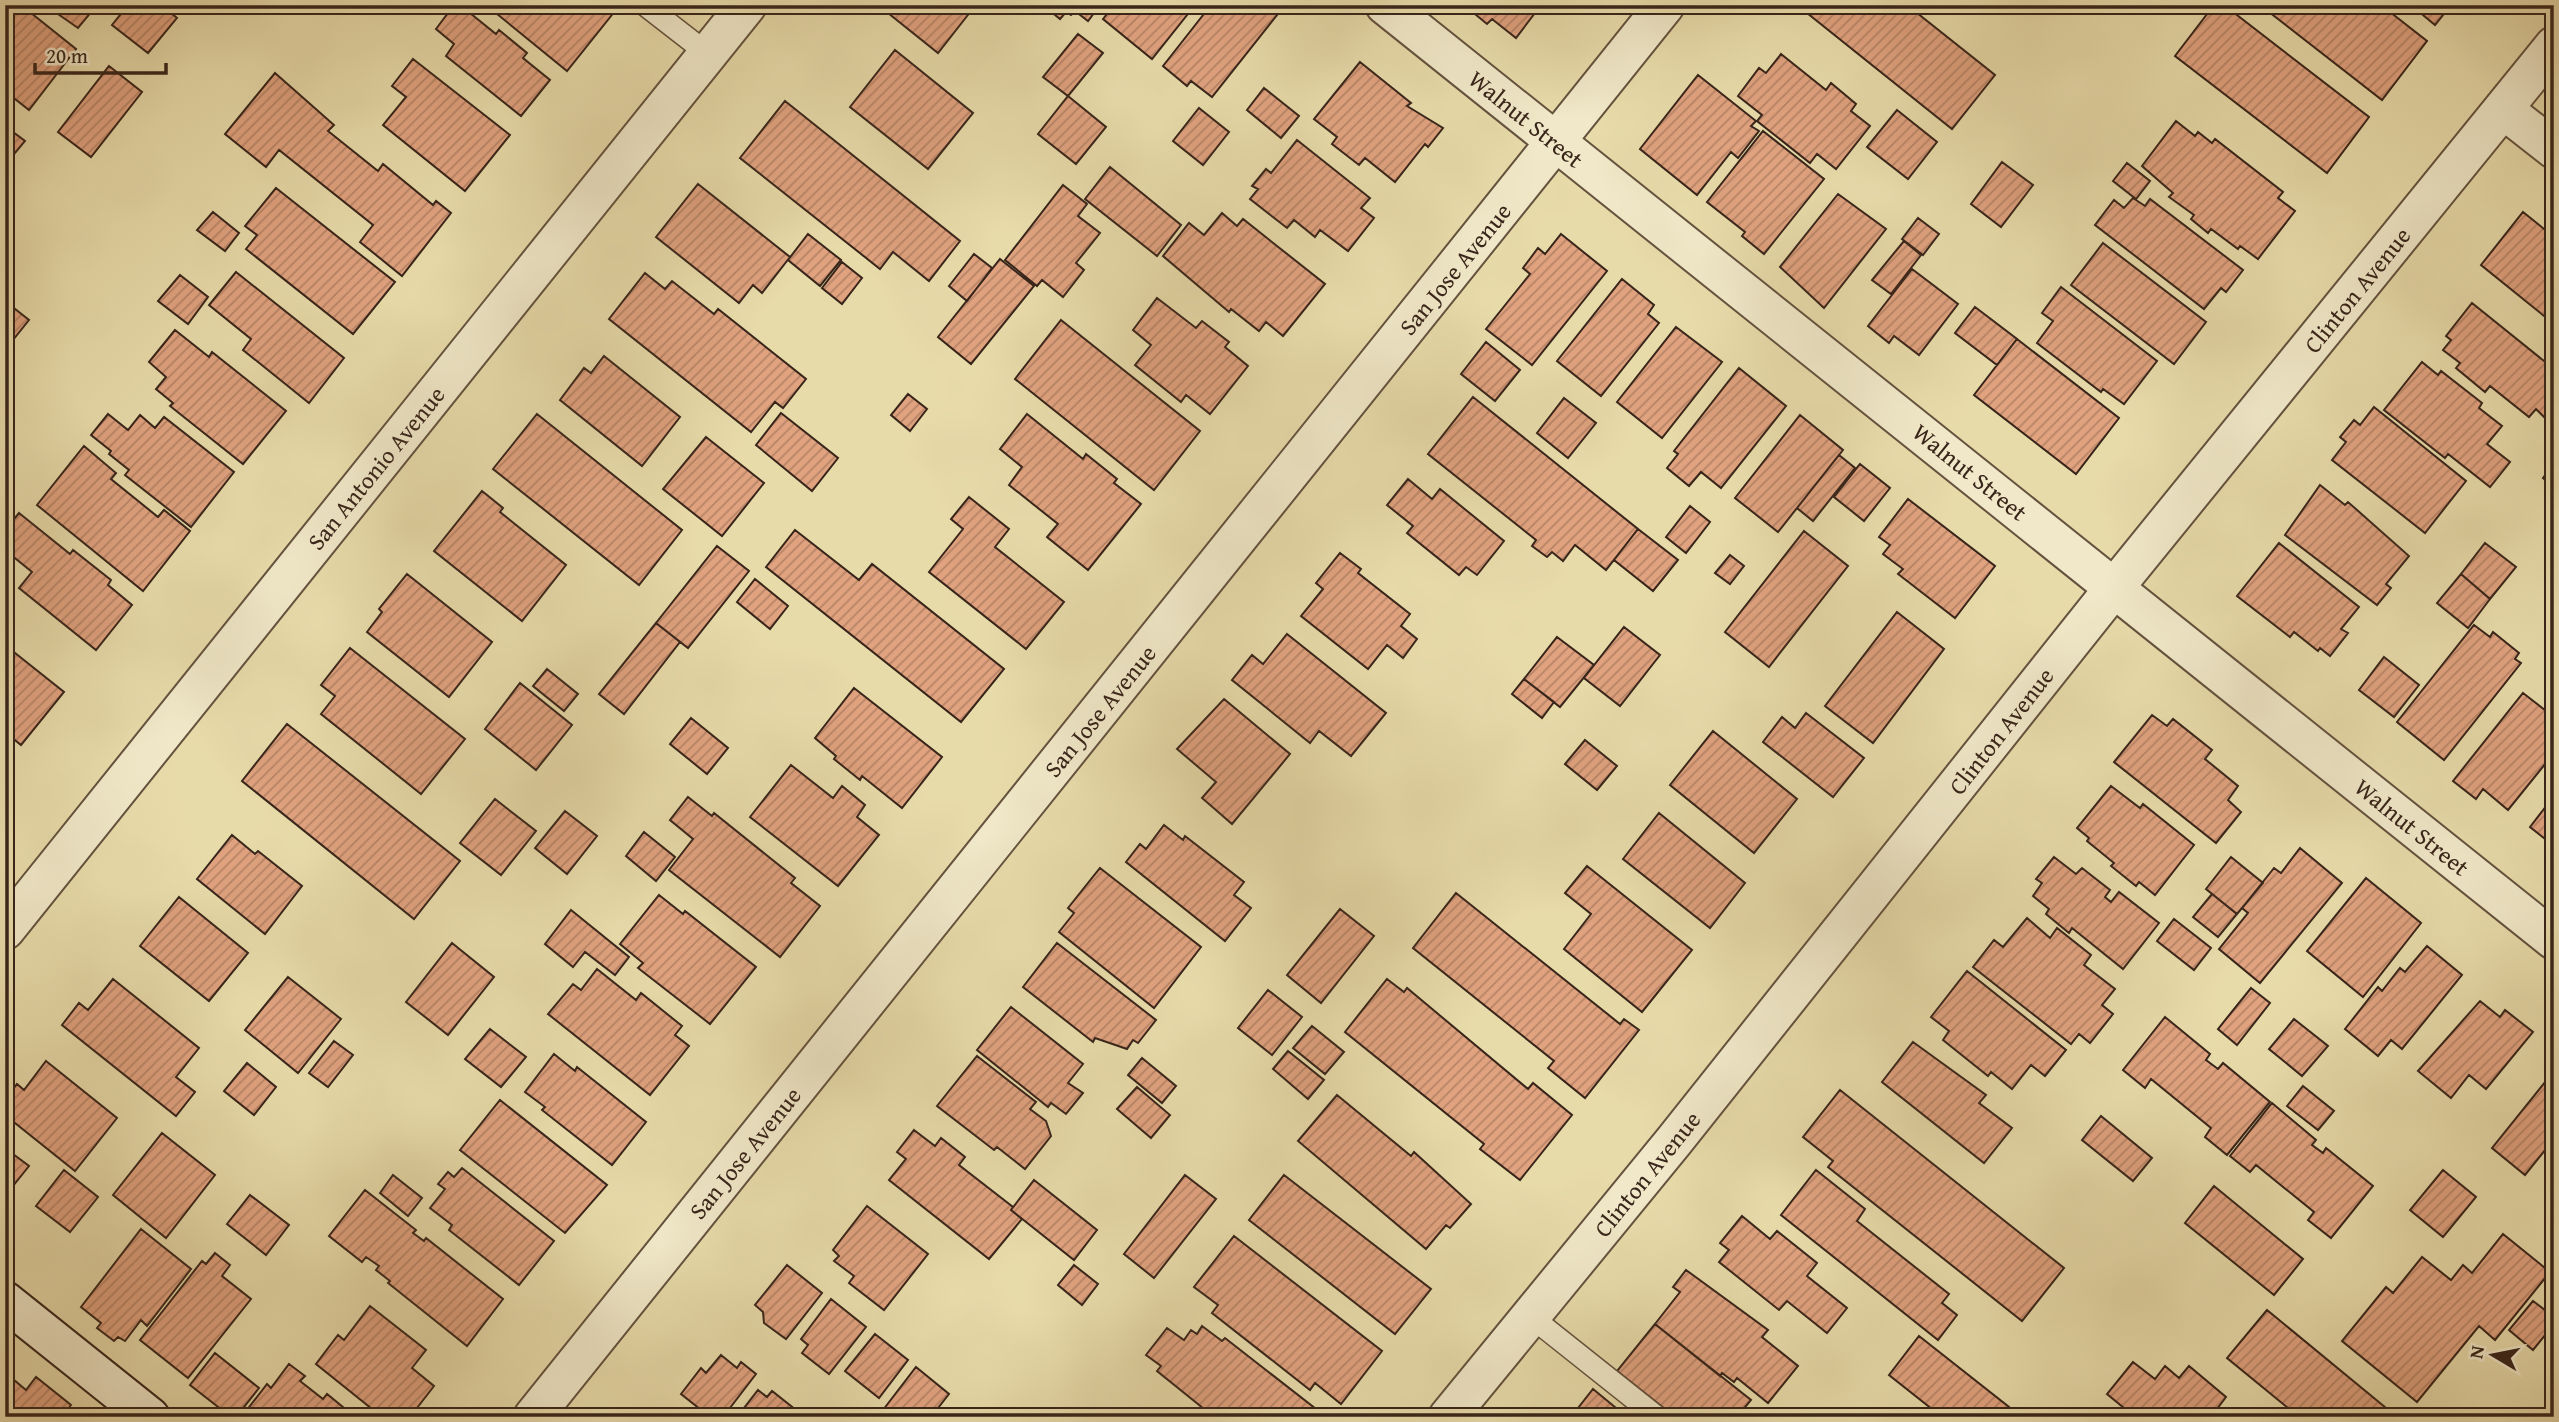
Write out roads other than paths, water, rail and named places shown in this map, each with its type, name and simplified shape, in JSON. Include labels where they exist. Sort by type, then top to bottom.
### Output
[{"type":"street","name":"San Antonio Avenue","points":[[5,930],[747,5]]},
{"type":"street","name":"Walnut Street","points":[[1385,5],[2554,940]]},
{"type":"street","name":"San Jose Avenue","points":[[533,1417],[1665,5]]},
{"type":"street","name":"Clinton Avenue","points":[[1448,1417],[1674,1141],[2114,589],[2554,46]]},
{"type":"street","points":[[2503,109],[2554,149]]},
{"type":"street","points":[[5,1301],[150,1417]]},
{"type":"lane","points":[[645,5],[708,54]]},
{"type":"lane","points":[[1531,1316],[1657,1417]]}]
